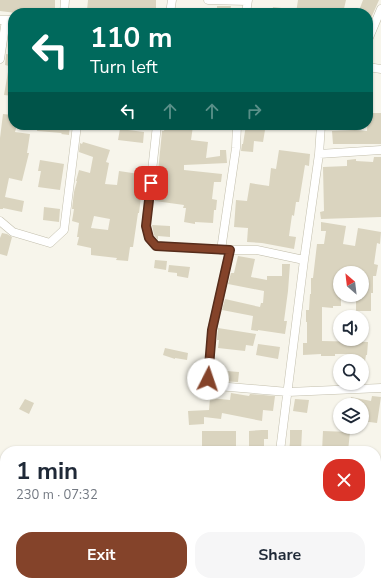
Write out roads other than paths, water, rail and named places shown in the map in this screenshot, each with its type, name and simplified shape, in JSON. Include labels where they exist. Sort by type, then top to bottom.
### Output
[{"type":"street","points":[[208,0],[248,0]]},
{"type":"street","points":[[373,28],[381,9]]},
{"type":"street","points":[[0,59],[6,20]]},
{"type":"street","points":[[0,221],[13,232],[50,243],[64,230],[76,130]]},
{"type":"street","points":[[156,130],[146,226],[149,238],[156,246],[221,250],[257,250],[304,260]]},
{"type":"street","points":[[221,250],[236,148],[237,130]]},
{"type":"street","points":[[281,446],[319,154],[320,130]]},
{"type":"street","points":[[319,154],[381,150]]},
{"type":"street","points":[[230,250],[212,330],[208,379],[211,384],[217,386],[288,392],[381,388]]}]
